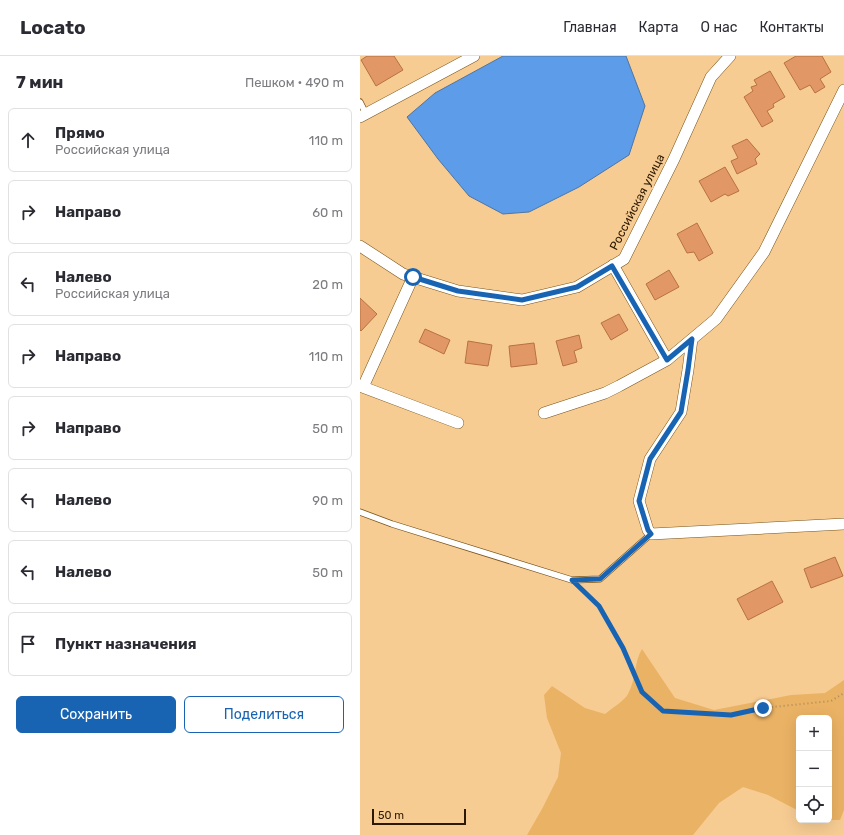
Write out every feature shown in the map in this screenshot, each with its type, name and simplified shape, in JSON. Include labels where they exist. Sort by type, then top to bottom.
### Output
[{"type":"street","points":[[363,115],[474,56]]},
{"type":"street","name":"Российская улица","points":[[360,246],[403,274],[458,291],[522,300],[577,287],[624,259],[674,159],[711,77],[730,56]]},
{"type":"street","points":[[544,413],[605,393],[667,360],[716,319],[764,252],[844,90]]},
{"type":"street","points":[[612,266],[667,360]]},
{"type":"street","points":[[413,277],[362,387],[458,423]]},
{"type":"street","points":[[692,339],[681,412],[650,459],[639,501],[648,530],[651,534],[844,524]]},
{"type":"lane","points":[[360,102],[363,115]]},
{"type":"lane","points":[[360,512],[392,524],[572,580],[600,579],[651,534]]},
{"type":"path","points":[[572,580],[599,606],[623,648],[642,692],[663,711],[731,715],[763,708],[831,701],[844,692]]},
{"type":"shaded area","points":[[642,649],[675,698],[714,710],[791,695],[825,693],[844,680],[844,810],[840,820],[832,820],[832,715],[796,715],[796,809],[768,795],[743,787],[719,803],[693,835],[527,835],[558,777],[561,753],[547,718],[544,695],[552,686],[585,708],[605,714],[621,702],[631,689],[639,654]]},
{"type":"water","points":[[503,56],[626,56],[645,106],[629,155],[579,187],[529,212],[503,214],[469,196],[438,159],[407,117],[435,93]]},
{"type":"building","points":[[367,56],[394,56],[403,70],[376,86],[361,60]]},
{"type":"building","points":[[796,56],[822,56],[831,72],[820,79],[825,87],[815,93],[810,85],[800,90],[784,63]]},
{"type":"building","points":[[770,71],[785,97],[773,104],[774,107],[767,111],[773,121],[762,127],[744,97],[753,91],[751,87],[757,85],[754,80]]},
{"type":"building","points":[[747,139],[760,154],[755,159],[757,164],[737,174],[731,161],[738,158],[732,146]]},
{"type":"building","points":[[725,167],[739,191],[728,196],[725,194],[711,202],[699,181]]},
{"type":"building","points":[[697,223],[713,253],[699,261],[694,252],[687,253],[677,234]]},
{"type":"building","points":[[669,270],[679,287],[655,300],[646,284]]},
{"type":"building","points":[[360,298],[377,314],[361,331],[360,330]]},
{"type":"building","points":[[619,314],[628,330],[611,340],[601,323]]},
{"type":"building","points":[[425,329],[450,340],[444,354],[419,342]]},
{"type":"building","points":[[579,335],[582,348],[574,351],[577,362],[563,366],[556,341]]},
{"type":"building","points":[[468,341],[492,345],[488,366],[465,363]]},
{"type":"building","points":[[534,343],[537,364],[511,367],[509,346]]},
{"type":"building","points":[[835,557],[843,576],[811,588],[804,569]]},
{"type":"building","points":[[772,581],[783,602],[748,620],[737,599]]},
{"type":"route","points":[[413,277],[458,291],[522,300],[577,287],[612,266],[667,360],[692,339],[681,412],[650,459],[639,501],[648,530],[651,534],[600,579],[572,580],[599,606],[623,648],[642,692],[663,711],[731,715],[763,708]]}]
